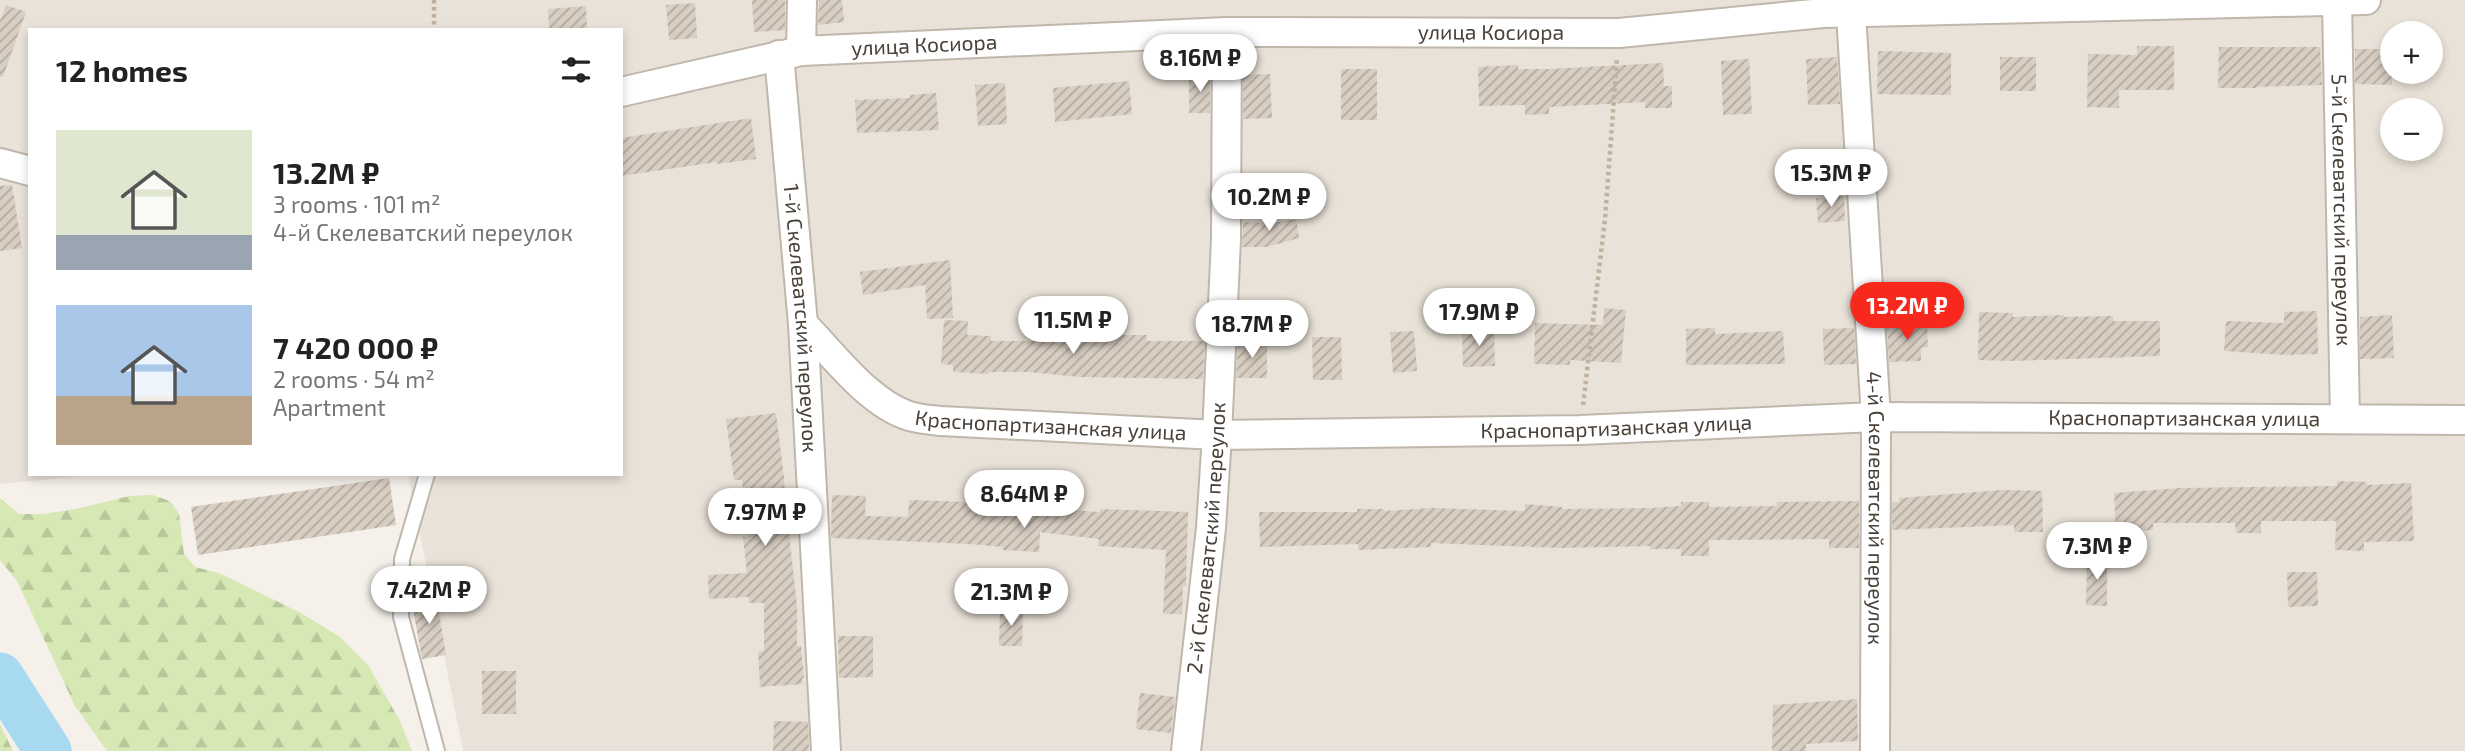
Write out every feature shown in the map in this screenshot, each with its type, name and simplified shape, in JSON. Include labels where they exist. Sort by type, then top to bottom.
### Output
[{"type":"street","name":"1-й Скелеватский переулок","points":[[802,0],[790,53],[826,751]]},
{"type":"street","name":"улица Косиора","points":[[623,92],[790,53],[1227,32],[1619,33],[1823,7],[1850,14],[2366,0]]},
{"type":"street","name":"5-й Скелеватский переулок","points":[[2337,2],[2345,419]]},
{"type":"street","name":"4-й Скелеватский переулок","points":[[1850,14],[1875,417],[1875,751]]},
{"type":"street","name":"2-й Скелеватский переулок","points":[[1186,751],[1211,528],[1217,435],[1226,239],[1227,32]]},
{"type":"street","points":[[0,163],[28,170]]},
{"type":"street","name":"Краснопартизанская улица","points":[[803,324],[885,405],[909,416],[941,421],[1217,435],[1580,430],[1875,417],[2465,420]]},
{"type":"lane","points":[[426,476],[402,559],[401,617],[437,751]]},
{"type":"path","points":[[434,0],[434,28]]},
{"type":"path","points":[[1580,430],[1605,219],[1619,33]]},
{"type":"shaded area","points":[[0,0],[2465,0],[2465,751],[463,751],[408,476],[623,476],[623,28],[28,28],[28,476],[81,476],[0,484]]},
{"type":"green space","points":[[153,495],[170,501],[179,514],[184,554],[195,567],[219,573],[301,613],[340,637],[368,665],[400,721],[412,751],[107,751],[75,706],[17,581],[0,560],[0,498],[19,514],[43,514],[129,496]]},
{"type":"green space","points":[[0,724],[13,751],[0,751]]},
{"type":"building","points":[[752,0],[785,0],[785,30],[754,32]]},
{"type":"building","points":[[819,0],[842,0],[844,22],[818,25]]},
{"type":"building","points":[[695,3],[697,38],[669,40],[666,5]]},
{"type":"building","points":[[6,5],[26,12],[3,77],[0,77],[0,21]]},
{"type":"building","points":[[586,6],[587,28],[549,28],[548,9]]},
{"type":"building","points":[[2137,46],[2174,46],[2174,90],[2119,90],[2119,108],[2087,107],[2088,54],[2137,55]]},
{"type":"building","points":[[2219,47],[2320,47],[2322,85],[2218,88]]},
{"type":"building","points":[[2355,49],[2380,49],[2380,84],[2392,85],[2355,84]]},
{"type":"building","points":[[1878,51],[1951,53],[1951,95],[1877,94]]},
{"type":"building","points":[[1837,57],[1840,104],[1808,105],[1806,59]]},
{"type":"building","points":[[2000,57],[2036,57],[2036,91],[2000,91]]},
{"type":"building","points":[[1749,59],[1752,114],[1723,115],[1721,61]]},
{"type":"building","points":[[1663,63],[1664,86],[1672,86],[1672,108],[1645,108],[1645,102],[1549,107],[1549,114],[1525,115],[1525,105],[1479,106],[1478,67],[1518,65],[1518,69],[1548,69]]},
{"type":"building","points":[[1341,69],[1377,69],[1377,120],[1341,120]]},
{"type":"building","points":[[1270,74],[1272,118],[1243,119],[1243,75]]},
{"type":"building","points":[[1189,75],[1210,75],[1210,113],[1189,113]]},
{"type":"building","points":[[1129,81],[1132,114],[1055,122],[1053,88]]},
{"type":"building","points":[[1005,83],[1007,124],[978,126],[975,85]]},
{"type":"building","points":[[936,93],[939,130],[857,133],[855,100],[910,98],[910,95]]},
{"type":"building","points":[[751,118],[756,159],[623,176],[623,138]]},
{"type":"building","points":[[12,185],[22,248],[0,251],[0,186]]},
{"type":"building","points":[[1844,196],[1845,221],[1818,223],[1816,198]]},
{"type":"building","points":[[1296,219],[1299,238],[1267,247],[1242,247],[1243,222],[1273,223]]},
{"type":"building","points":[[950,260],[953,318],[927,319],[925,285],[863,295],[860,272]]},
{"type":"building","points":[[1604,308],[1626,310],[1621,363],[1570,360],[1570,365],[1534,364],[1535,323],[1603,325]]},
{"type":"building","points":[[2317,311],[2318,354],[2224,351],[2226,321],[2284,323],[2284,312]]},
{"type":"building","points":[[1979,312],[2013,313],[2013,317],[2113,316],[2113,321],[2160,321],[2160,356],[1978,360]]},
{"type":"building","points":[[2392,315],[2394,358],[2360,359],[2360,317]]},
{"type":"building","points":[[944,320],[968,321],[967,335],[991,336],[991,341],[1051,341],[1052,333],[1108,338],[1108,335],[1147,335],[1147,341],[1205,341],[1203,379],[953,372],[953,365],[941,364]]},
{"type":"building","points":[[1927,324],[1928,347],[1921,348],[1921,361],[1889,362],[1887,326]]},
{"type":"building","points":[[1715,328],[1715,334],[1783,331],[1785,364],[1686,365],[1686,329]]},
{"type":"building","points":[[1854,328],[1856,364],[1824,365],[1823,329]]},
{"type":"building","points":[[1494,329],[1495,366],[1463,367],[1462,330]]},
{"type":"building","points":[[1414,331],[1417,371],[1393,373],[1390,332]]},
{"type":"building","points":[[1312,337],[1341,337],[1342,380],[1313,380]]},
{"type":"building","points":[[1238,341],[1267,341],[1267,378],[1236,378]]},
{"type":"building","points":[[776,413],[797,606],[797,646],[801,646],[804,678],[803,684],[760,687],[758,652],[764,651],[764,603],[749,603],[749,597],[709,599],[708,575],[747,573],[743,537],[748,537],[742,480],[734,480],[726,419]]},
{"type":"building","points":[[389,478],[396,525],[198,555],[191,507]]},
{"type":"building","points":[[2337,481],[2367,482],[2367,485],[2411,483],[2414,541],[2364,542],[2364,551],[2335,550],[2336,521],[2261,521],[2261,533],[2236,533],[2235,523],[2153,523],[2153,530],[2116,532],[2114,493],[2180,488],[2337,486]]},
{"type":"building","points":[[2002,490],[2042,491],[2043,532],[2014,532],[2014,525],[1892,530],[1892,502],[1899,502],[1899,498]]},
{"type":"building","points":[[832,495],[866,496],[865,516],[908,517],[909,500],[1000,503],[999,505],[1100,512],[1100,509],[1188,512],[1186,586],[1183,586],[1182,614],[1163,614],[1166,550],[1098,546],[1099,539],[1040,532],[1039,552],[1002,550],[1003,547],[969,544],[831,538]]},
{"type":"building","points":[[1859,501],[1859,548],[1829,548],[1829,539],[1709,540],[1709,556],[1681,556],[1681,549],[1650,549],[1650,546],[1560,548],[1431,543],[1431,547],[1358,550],[1358,544],[1260,547],[1259,512],[1357,512],[1357,509],[1384,511],[1433,508],[1525,511],[1525,504],[1562,509],[1650,508],[1681,506],[1681,502],[1709,502],[1709,507],[1777,506],[1777,502]]},
{"type":"building","points":[[2087,559],[2107,559],[2107,606],[2086,605]]},
{"type":"building","points":[[2287,572],[2317,572],[2318,606],[2288,607]]},
{"type":"building","points":[[436,594],[446,655],[422,659],[411,598]]},
{"type":"building","points":[[1000,609],[1023,609],[1022,646],[999,646]]},
{"type":"building","points":[[838,636],[873,636],[873,677],[839,678]]},
{"type":"building","points":[[482,671],[516,671],[516,714],[482,714]]},
{"type":"building","points":[[1140,693],[1175,697],[1171,733],[1136,729]]},
{"type":"building","points":[[1857,699],[1858,741],[1806,744],[1806,751],[1772,751],[1773,705]]},
{"type":"building","points":[[774,721],[808,722],[809,751],[773,751]]},
{"type":"waterway","points":[[0,676],[48,751]]}]
